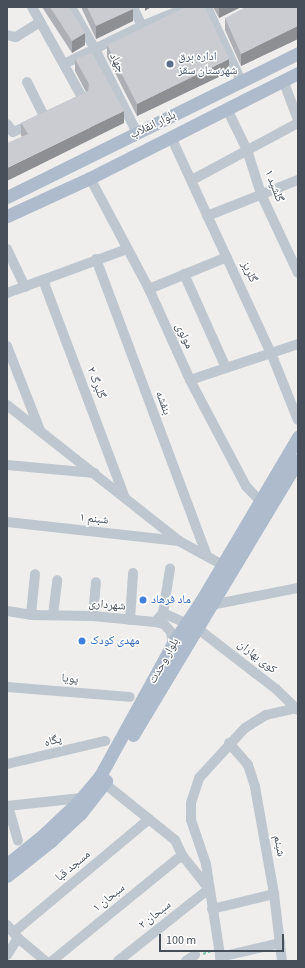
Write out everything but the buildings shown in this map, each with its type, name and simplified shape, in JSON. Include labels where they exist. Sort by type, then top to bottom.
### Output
[{"type":"main road","name":"بلوار انقلاب","points":[[7,197],[298,53]]},
{"type":"main road","name":"بلوار انقلاب","points":[[7,216],[90,178],[298,73]]},
{"type":"main road","points":[[194,126],[204,114],[198,102]]},
{"type":"main road","name":"بلوار وحدت","points":[[7,876],[51,841],[81,813],[104,783],[191,626],[221,564],[298,437]]},
{"type":"main road","name":"بلوار وحدت","points":[[7,864],[42,836],[82,798],[100,776],[122,739],[173,643],[211,605],[298,461]]},
{"type":"street","points":[[7,124],[13,132],[83,99],[32,7]]},
{"type":"street","name":"جهاد","points":[[71,7],[96,50],[137,133]]},
{"type":"street","points":[[133,7],[142,26]]},
{"type":"street","points":[[207,7],[220,24],[241,81]]},
{"type":"street","points":[[64,64],[180,9]]},
{"type":"street","points":[[12,36],[40,22]]},
{"type":"street","points":[[283,80],[298,120]]},
{"type":"street","points":[[27,82],[45,118]]},
{"type":"street","name":"گلشید ۱","points":[[227,109],[247,150],[262,194],[298,272]]},
{"type":"street","points":[[192,180],[298,123]]},
{"type":"street","name":"گلریز","points":[[171,137],[271,353],[298,420]]},
{"type":"street","name":"مولوی","points":[[90,178],[149,289],[190,380],[246,486],[260,500]]},
{"type":"street","points":[[208,216],[298,180]]},
{"type":"street","points":[[7,249],[25,287]]},
{"type":"street","points":[[7,292],[25,287],[96,259],[127,249]]},
{"type":"street","points":[[149,289],[227,257]]},
{"type":"street","name":"بنفشه","points":[[96,259],[207,556]]},
{"type":"street","points":[[184,274],[226,368]]},
{"type":"street","name":"گلبرگ ۲","points":[[43,280],[124,495]]},
{"type":"street","points":[[190,380],[298,344]]},
{"type":"street","points":[[7,346],[40,430]]},
{"type":"street","points":[[7,405],[124,495],[179,541],[221,564]]},
{"type":"street","points":[[7,465],[95,473]]},
{"type":"street","name":"شبنم ۱","points":[[7,522],[179,541]]},
{"type":"street","points":[[170,569],[163,613],[155,622],[164,624],[171,632],[173,643]]},
{"type":"street","points":[[130,620],[133,573]]},
{"type":"street","points":[[31,615],[35,574]]},
{"type":"street","points":[[53,615],[57,580]]},
{"type":"street","points":[[93,616],[96,582]]},
{"type":"street","points":[[211,605],[298,588]]},
{"type":"street","name":"شهرداری","points":[[7,611],[31,615],[93,616],[155,622]]},
{"type":"street","points":[[163,613],[191,626]]},
{"type":"street","name":"کوی بهاران","points":[[191,626],[276,689],[297,709]]},
{"type":"street","name":"پویا","points":[[7,687],[130,697]]},
{"type":"street","points":[[280,944],[220,956],[206,864],[191,820],[191,803],[199,778],[229,743],[245,728],[266,716],[297,709]]},
{"type":"street","name":"پگاه","points":[[7,764],[105,740]]},
{"type":"street","name":"شبنم","points":[[229,743],[248,765],[254,787],[274,894],[282,961]]},
{"type":"street","points":[[104,783],[175,840],[182,855],[209,889]]},
{"type":"street","points":[[18,841],[7,806],[82,798]]},
{"type":"street","name":"مسجد قبا","points":[[7,955],[13,932],[149,819]]},
{"type":"street","name":"سبحان ۱","points":[[52,961],[182,855]]},
{"type":"street","name":"سبحان ۲","points":[[118,961],[209,889]]},
{"type":"street","points":[[212,909],[274,894]]},
{"type":"street","points":[[13,932],[45,961]]},
{"type":"path","points":[[191,958],[220,956]]},
{"type":"place","name":"اداره برق شهرستان سقز","points":[[170,64]]},
{"type":"place","name":"ماد فرهاد","points":[[143,600]]},
{"type":"place","name":"مهدی کودک","points":[[82,641]]}]
